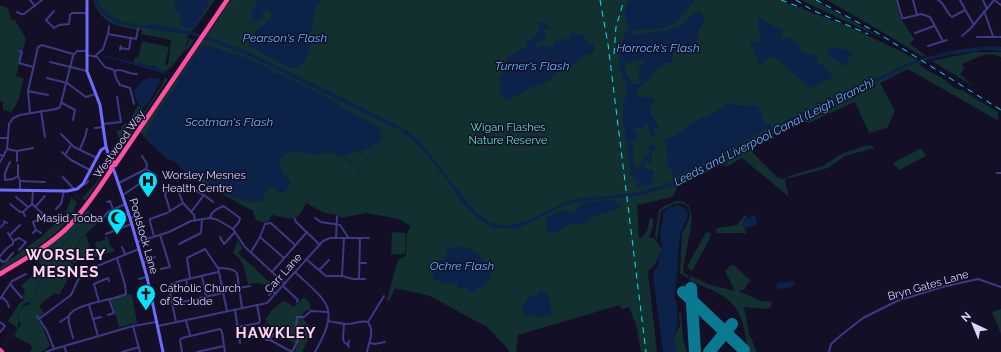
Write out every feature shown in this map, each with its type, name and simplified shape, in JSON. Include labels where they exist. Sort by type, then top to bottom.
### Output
[{"type":"highway","name":"Westwood Way","points":[[204,31],[224,0]]},
{"type":"highway","name":"Westwood Way","points":[[0,274],[50,243],[67,228],[83,209],[197,41],[227,0]]},
{"type":"highway","name":"Westwood Way","points":[[0,271],[48,241],[83,209]]},
{"type":"main road","name":"Poolstock Lane","points":[[88,0],[87,71],[102,111],[106,147],[129,214],[147,277],[163,352]]},
{"type":"main road","points":[[0,190],[73,191],[86,182],[90,170],[101,150],[106,147]]},
{"type":"street","points":[[30,0],[35,6]]},
{"type":"street","points":[[17,12],[24,14],[42,0]]},
{"type":"street","points":[[897,0],[902,18],[921,14],[930,17],[943,41]]},
{"type":"street","points":[[913,0],[916,15]]},
{"type":"street","points":[[938,0],[942,2],[949,16],[952,17],[965,10]]},
{"type":"street","points":[[960,0],[974,24]]},
{"type":"street","points":[[983,0],[987,9]]},
{"type":"street","points":[[962,36],[994,0],[1001,5]]},
{"type":"street","points":[[984,11],[993,36]]},
{"type":"street","points":[[53,13],[46,20],[54,28],[59,25],[69,24],[70,15],[72,13],[87,13]]},
{"type":"street","points":[[87,56],[95,56],[103,49],[109,26]]},
{"type":"street","points":[[915,33],[934,26]]},
{"type":"street","points":[[108,34],[137,40],[138,29]]},
{"type":"street","points":[[977,37],[1001,37]]},
{"type":"street","points":[[120,48],[127,50],[129,48],[131,38]]},
{"type":"street","points":[[928,46],[947,40]]},
{"type":"street","points":[[30,113],[28,91],[38,48],[41,45],[74,54]]},
{"type":"street","points":[[19,51],[22,52],[19,63],[33,67]]},
{"type":"street","points":[[0,162],[7,149],[11,120],[18,115],[58,109],[62,103],[74,54],[78,51],[87,51]]},
{"type":"street","points":[[95,56],[105,67],[112,69],[115,72],[116,78],[120,85],[130,88],[134,104]]},
{"type":"street","points":[[50,62],[87,71]]},
{"type":"street","points":[[115,72],[118,69],[122,69],[127,73],[135,74]]},
{"type":"street","points":[[124,76],[127,73]]},
{"type":"street","points":[[47,78],[67,83],[86,97],[96,94]]},
{"type":"street","points":[[28,91],[48,95]]},
{"type":"street","points":[[95,128],[121,123],[118,97]]},
{"type":"street","points":[[62,103],[76,110],[73,120]]},
{"type":"street","points":[[41,111],[45,137]]},
{"type":"street","points":[[80,148],[86,131]]},
{"type":"street","points":[[61,134],[71,144],[97,158]]},
{"type":"street","points":[[0,138],[8,138]]},
{"type":"street","points":[[65,155],[71,144]]},
{"type":"street","points":[[7,149],[17,151],[32,148]]},
{"type":"street","points":[[17,151],[17,162]]},
{"type":"street","points":[[62,152],[70,160],[90,170]]},
{"type":"street","points":[[0,155],[4,156]]},
{"type":"street","points":[[143,157],[147,164],[146,169]]},
{"type":"street","points":[[10,162],[5,173],[4,180],[13,179],[18,176]]},
{"type":"street","points":[[18,165],[20,190]]},
{"type":"street","points":[[119,183],[146,169]]},
{"type":"street","points":[[146,169],[156,175]]},
{"type":"street","points":[[63,177],[72,185],[73,191]]},
{"type":"street","points":[[20,181],[45,182]]},
{"type":"street","points":[[122,195],[138,184]]},
{"type":"street","points":[[193,189],[213,202]]},
{"type":"street","points":[[23,212],[32,204],[33,190]]},
{"type":"street","points":[[170,211],[165,194],[167,191],[178,190],[183,203],[196,220]]},
{"type":"street","points":[[56,209],[61,204],[64,191]]},
{"type":"street","points":[[36,206],[45,196]]},
{"type":"street","points":[[191,212],[204,196]]},
{"type":"street","points":[[16,197],[28,207]]},
{"type":"street","points":[[109,201],[113,209]]},
{"type":"street","points":[[154,236],[150,220],[183,203]]},
{"type":"street","points":[[10,204],[20,212],[23,212],[25,216]]},
{"type":"street","points":[[32,204],[52,221]]},
{"type":"street","points":[[100,221],[108,212],[125,204]]},
{"type":"street","points":[[210,218],[213,212],[223,206],[240,218],[239,222],[233,229]]},
{"type":"street","points":[[40,233],[36,230],[33,222],[38,220],[43,214]]},
{"type":"street","points":[[117,218],[129,214]]},
{"type":"street","points":[[130,218],[140,215]]},
{"type":"street","points":[[336,238],[337,216]]},
{"type":"street","points":[[137,242],[160,235],[173,230],[184,223],[196,220],[210,218],[222,222],[233,229],[245,247],[272,272],[298,300],[297,302]]},
{"type":"street","points":[[315,218],[321,222],[340,225],[348,238]]},
{"type":"street","points":[[179,244],[202,233],[202,219]]},
{"type":"street","points":[[295,219],[296,222],[319,244]]},
{"type":"street","points":[[4,230],[0,226],[5,222]]},
{"type":"street","points":[[251,252],[260,237],[265,224],[271,223],[295,245]]},
{"type":"street","points":[[106,234],[132,224]]},
{"type":"street","points":[[13,241],[9,234],[20,225]]},
{"type":"street","points":[[33,233],[36,230]]},
{"type":"street","points":[[220,237],[225,245],[235,232]]},
{"type":"street","points":[[272,272],[307,232]]},
{"type":"street","points":[[160,235],[170,267],[161,269]]},
{"type":"street","points":[[260,237],[284,258]]},
{"type":"street","points":[[0,256],[13,244],[13,241],[20,238],[26,242],[20,250]]},
{"type":"street","points":[[342,276],[344,238]]},
{"type":"street","points":[[359,279],[360,238]]},
{"type":"street","name":"Carr Lane","points":[[46,352],[54,348],[134,326],[148,323],[158,324],[176,322],[267,303],[319,244],[327,239],[369,238]]},
{"type":"street","points":[[122,247],[125,254]]},
{"type":"street","points":[[39,319],[71,295],[83,272],[139,249]]},
{"type":"street","points":[[190,278],[187,258],[203,249],[207,250],[218,268],[227,312]]},
{"type":"street","points":[[0,259],[2,262],[6,261],[12,253]]},
{"type":"street","points":[[143,263],[154,257]]},
{"type":"street","points":[[60,322],[79,308],[125,295],[127,293],[117,258]]},
{"type":"street","points":[[306,259],[326,276],[342,276],[365,279]]},
{"type":"street","points":[[319,270],[327,260]]},
{"type":"street","points":[[359,263],[366,263]]},
{"type":"street","points":[[82,268],[83,272]]},
{"type":"street","points":[[218,268],[235,271],[240,288],[242,308]]},
{"type":"street","points":[[176,322],[170,286],[190,278],[218,272]]},
{"type":"street","points":[[295,272],[323,298],[326,304],[328,321],[324,335],[315,352]]},
{"type":"street","points":[[9,307],[9,304],[1,298],[14,280],[26,274]]},
{"type":"street","points":[[202,276],[206,296]]},
{"type":"street","points":[[139,279],[147,277]]},
{"type":"street","points":[[99,302],[94,284],[108,278],[109,281]]},
{"type":"street","name":"Bryn Gates Lane","points":[[829,352],[831,344],[863,318],[897,301],[942,287],[978,279],[1001,287]]},
{"type":"street","points":[[186,280],[188,290]]},
{"type":"street","points":[[10,284],[21,296]]},
{"type":"street","points":[[240,288],[250,286]]},
{"type":"street","points":[[269,294],[273,291],[276,294]]},
{"type":"street","points":[[173,304],[223,293]]},
{"type":"street","points":[[368,322],[384,296]]},
{"type":"street","points":[[108,315],[114,313],[109,299]]},
{"type":"street","points":[[89,305],[98,336]]},
{"type":"street","points":[[238,327],[259,323],[260,320],[257,305]]},
{"type":"street","points":[[235,310],[240,343]]},
{"type":"street","points":[[266,340],[270,340],[292,352],[299,334],[296,327],[297,318],[304,317],[311,311],[328,312]]},
{"type":"street","points":[[37,316],[47,331],[54,348]]},
{"type":"street","points":[[69,316],[73,338]]},
{"type":"street","points":[[148,323],[153,321],[156,316]]},
{"type":"street","points":[[93,320],[101,317]]},
{"type":"street","points":[[186,320],[190,335]]},
{"type":"street","points":[[328,321],[344,324],[352,324],[359,321],[368,322]]},
{"type":"street","points":[[0,322],[5,326],[1,333]]},
{"type":"street","points":[[367,352],[372,329],[368,322]]},
{"type":"street","points":[[344,324],[342,338],[348,346],[350,342]]},
{"type":"street","points":[[134,326],[140,352]]},
{"type":"street","points":[[182,352],[180,340],[182,338],[220,329],[222,332],[225,352]]},
{"type":"street","points":[[270,340],[273,334]]},
{"type":"street","points":[[369,342],[375,344],[384,343]]},
{"type":"street","points":[[64,346],[66,352]]},
{"type":"street","points":[[196,352],[224,346]]},
{"type":"street","points":[[122,352],[139,347]]},
{"type":"green space","points":[[93,0],[215,0],[187,37],[188,39],[185,49],[188,44],[189,37],[191,40],[195,39],[189,48],[184,51],[168,70],[174,59],[166,72],[155,67],[134,62],[135,57],[138,58],[142,41],[169,47],[165,64],[163,64],[168,65],[171,40],[141,34],[142,30],[125,28],[106,20],[101,15]]},
{"type":"green space","name":"Wigan Flashes Nature Reserve","points":[[231,0],[779,0],[850,27],[921,62],[920,66],[999,113],[997,115],[999,117],[997,120],[908,69],[880,83],[895,111],[887,128],[869,133],[855,102],[809,123],[800,121],[756,144],[753,153],[778,178],[784,179],[792,175],[823,166],[841,154],[867,145],[873,146],[874,148],[845,156],[828,168],[786,179],[785,181],[789,197],[742,158],[728,166],[721,165],[685,183],[678,187],[672,197],[637,205],[639,238],[641,238],[647,231],[651,218],[653,219],[653,226],[649,238],[654,238],[662,249],[655,264],[648,272],[657,352],[641,352],[637,328],[629,307],[622,309],[620,305],[518,335],[516,352],[509,352],[487,327],[430,296],[395,288],[389,301],[387,300],[396,266],[399,259],[405,257],[406,254],[407,233],[411,226],[399,219],[367,213],[340,218],[339,215],[324,213],[306,203],[303,210],[297,217],[290,218],[272,215],[269,221],[264,223],[256,220],[253,211],[188,175],[175,162],[166,158],[140,132]]},
{"type":"green space","points":[[801,0],[814,0],[886,40]]},
{"type":"green space","points":[[827,0],[896,0],[899,15],[914,39],[910,44],[925,55],[923,57]]},
{"type":"green space","points":[[0,5],[8,8],[11,20],[15,20],[26,39],[16,76],[24,79],[18,100],[11,112],[3,110],[3,103],[0,101]]},
{"type":"green space","points":[[974,52],[1001,52],[1001,57],[991,54],[962,64],[964,69],[960,74],[973,86],[932,61]]},
{"type":"green space","points":[[165,77],[168,79],[113,161],[115,149],[140,118],[162,85]]},
{"type":"green space","points":[[138,105],[144,110],[117,145],[116,143],[119,139],[116,131],[122,129],[121,126],[123,124],[128,123]]},
{"type":"green space","points":[[921,148],[926,156],[899,170],[893,163]]},
{"type":"green space","points":[[108,164],[110,166],[85,201],[82,198],[95,184]]},
{"type":"green space","points":[[72,196],[77,202],[71,217],[64,226],[37,247],[0,270],[0,267],[41,237],[65,214]]},
{"type":"green space","points":[[677,201],[684,202],[688,206],[692,217],[683,270],[684,274],[689,275],[688,278],[680,273],[682,234],[690,214],[686,205],[681,203],[674,204],[661,211],[657,239],[655,236],[659,210],[664,206]]},
{"type":"green space","points":[[88,209],[97,224],[80,239],[68,262],[73,264],[72,272],[59,295],[54,293],[39,306],[44,313],[37,319],[43,328],[50,346],[41,352],[30,352],[33,346],[14,336],[21,324],[19,319],[17,328],[8,321],[19,304],[24,300],[23,296],[25,290],[21,286],[33,275],[43,269],[35,254],[72,225]],"holes":[[[26,302],[31,304],[25,306],[20,311]]]},
{"type":"green space","points":[[745,215],[747,217],[742,223],[747,234],[716,233],[717,228],[737,225]]},
{"type":"green space","points":[[392,232],[406,233],[405,254],[391,254]]},
{"type":"green space","points":[[706,232],[711,233],[710,238],[692,271],[687,267]]},
{"type":"green space","points":[[86,235],[91,251],[89,252],[97,250],[95,243],[105,240],[105,237],[107,236],[109,244],[115,251],[74,263],[69,262],[80,239]]},
{"type":"green space","points":[[238,240],[243,248],[238,253],[277,289],[275,290],[267,284],[248,284],[242,263],[233,253]]},
{"type":"green space","points":[[734,265],[750,280],[744,290],[740,290],[740,292],[761,301],[772,302],[771,307],[768,309],[744,307],[749,334],[757,352],[750,352],[748,349],[741,319],[733,304],[716,292],[689,280],[691,276],[710,285],[735,291],[725,271],[730,266]]},
{"type":"green space","points":[[130,294],[132,295],[137,323],[119,327],[111,300]]},
{"type":"green space","points":[[304,297],[310,303],[311,308],[310,310],[305,311],[301,316],[312,330],[302,352],[295,352],[297,345],[280,334],[265,319],[273,309],[283,301],[294,307]]},
{"type":"green space","points":[[1001,309],[1001,334],[992,312]]},
{"type":"green space","points":[[681,311],[683,339],[687,352],[677,352],[673,339],[680,325],[679,313]]},
{"type":"water","name":"Leeds and Liverpool Canal (Leigh Branch)","points":[[94,0],[98,0],[101,6],[111,16],[124,22],[145,26],[148,24],[187,30],[237,47],[388,120],[400,128],[405,129],[420,141],[474,211],[489,222],[506,226],[527,221],[563,203],[579,198],[629,194],[675,181],[698,170],[776,126],[915,60],[919,61],[926,57],[961,49],[990,46],[1001,47],[1001,51],[986,50],[949,55],[916,63],[738,150],[700,173],[676,185],[639,196],[574,202],[552,211],[520,228],[512,229],[495,228],[480,220],[464,205],[424,151],[400,130],[249,56],[193,35],[116,24],[102,13]]},
{"type":"water","points":[[175,0],[179,0],[181,3],[182,0],[210,1],[193,29],[181,26],[180,16],[174,7]]},
{"type":"water","name":"Pearson's Flash","points":[[257,0],[322,0],[317,6],[315,12],[309,36],[309,51],[303,63],[296,68],[292,68],[276,61],[248,45],[255,32],[271,18],[272,14],[269,10],[263,11],[263,17],[260,20],[251,23],[253,12],[249,9],[254,8],[257,4]]},
{"type":"water","name":"Horrock's Flash","points":[[630,0],[695,0],[674,24],[660,29],[633,30],[630,34],[651,33],[674,28],[681,25],[694,13],[701,12],[705,21],[698,32],[699,37],[690,46],[677,49],[673,54],[671,63],[664,63],[662,68],[656,69],[648,80],[636,91],[638,96],[641,95],[644,98],[651,97],[655,100],[651,106],[651,114],[660,129],[658,130],[654,128],[655,136],[652,136],[646,124],[643,128],[637,128],[634,130],[639,134],[636,140],[630,142],[635,145],[632,150],[635,152],[632,155],[635,167],[637,168],[641,165],[643,158],[651,152],[651,149],[649,151],[647,149],[649,145],[656,145],[657,149],[655,148],[655,151],[652,152],[652,162],[645,163],[643,167],[647,170],[652,169],[654,174],[652,176],[653,178],[649,179],[655,182],[654,184],[635,188],[636,184],[642,181],[638,181],[631,176],[627,148],[629,142],[625,139],[625,125],[623,122],[623,101],[626,98],[627,92],[625,86],[626,82],[620,73],[619,62],[623,39],[625,37],[624,34],[629,27],[625,13],[627,3]],"holes":[[[638,60],[645,61],[645,65],[642,64],[638,71],[640,78],[639,84],[632,84],[626,73],[625,65]]]},
{"type":"water","points":[[760,17],[765,22],[783,30],[780,37],[783,39],[789,37],[798,43],[801,52],[816,56],[819,65],[823,65],[833,76],[831,79],[823,81],[811,88],[806,87],[799,78],[775,56],[767,59],[762,65],[760,65],[749,41],[759,43],[760,38],[758,37],[761,34],[758,27]]},
{"type":"water","name":"Turner's Flash","points":[[538,22],[543,22],[550,27],[550,29],[546,28],[544,30],[547,38],[536,44],[535,47],[537,48],[541,45],[553,47],[557,39],[561,43],[564,39],[568,40],[572,31],[576,34],[581,34],[590,45],[593,43],[595,51],[591,54],[583,56],[579,61],[555,74],[550,81],[532,87],[507,100],[501,96],[500,76],[505,72],[507,57],[523,49],[527,45],[526,40],[530,40],[540,31]]},
{"type":"water","name":"Scotman's Flash","points":[[204,45],[232,54],[238,54],[338,103],[340,106],[377,126],[381,132],[380,142],[364,151],[359,150],[345,156],[328,152],[318,155],[291,151],[285,154],[280,160],[280,167],[284,175],[291,181],[288,187],[284,192],[279,194],[275,188],[271,187],[265,192],[264,198],[260,201],[247,201],[233,197],[203,180],[188,175],[175,162],[166,158],[148,141],[145,135],[161,107],[178,83],[178,78],[182,76],[198,51]]},
{"type":"water","points":[[832,47],[844,49],[854,53],[848,57],[847,67],[829,56],[827,51]]},
{"type":"water","points":[[105,57],[155,67],[166,72],[165,74],[107,58]]},
{"type":"water","points":[[148,78],[157,78],[161,80],[148,104],[142,108],[138,104],[135,91],[139,84]]},
{"type":"water","points":[[727,104],[747,106],[756,105],[760,109],[764,123],[770,124],[771,126],[705,163],[672,177],[673,172],[666,163],[668,160],[665,139],[678,135],[691,123]]},
{"type":"water","points":[[614,200],[622,207],[590,218],[589,222],[580,225],[572,223],[554,233],[547,233],[547,217],[564,210],[569,213],[573,213],[580,203]]},
{"type":"water","points":[[677,205],[684,207],[688,216],[680,234],[677,269],[679,271],[676,275],[677,279],[674,297],[677,305],[678,326],[673,339],[677,352],[663,352],[653,276],[654,270],[659,264],[658,260],[662,249],[660,231],[663,221],[663,213],[669,208]]},
{"type":"water","points":[[755,215],[757,224],[745,228],[742,223]]},
{"type":"water","name":"Ochre Flash","points":[[461,246],[473,251],[481,258],[492,278],[488,279],[483,287],[479,287],[474,292],[470,292],[462,287],[460,289],[457,287],[458,285],[456,283],[448,285],[439,282],[435,280],[432,274],[436,269],[434,265],[439,260],[444,259],[447,255],[447,249]]},
{"type":"water","points":[[794,281],[794,284],[791,287],[776,288],[777,283]]},
{"type":"water","points":[[541,289],[548,297],[552,314],[540,318],[535,314],[523,316],[523,306],[528,297],[536,295]]},
{"type":"waterway","name":"Leeds and Liverpool Canal (Leigh Branch)","points":[[132,25],[136,24]]},
{"type":"waterway","points":[[165,73],[169,75]]},
{"type":"waterway","points":[[0,99],[12,110]]},
{"type":"waterway","points":[[381,137],[387,136],[392,140]]},
{"type":"waterway","points":[[347,160],[362,162],[399,136]]},
{"type":"waterway","points":[[369,147],[374,153]]},
{"type":"waterway","points":[[361,151],[366,159]]},
{"type":"waterway","points":[[334,153],[354,164],[362,177]]},
{"type":"waterway","points":[[50,171],[64,180],[71,189]]},
{"type":"waterway","points":[[73,191],[85,206]]},
{"type":"waterway","points":[[3,346],[17,328],[19,322],[18,315],[22,307],[33,298],[44,274],[64,242],[86,221],[89,213],[87,208]]},
{"type":"waterway","points":[[262,333],[267,329],[266,324]]},
{"type":"waterway","points":[[245,343],[262,333]]},
{"type":"runway","points":[[691,288],[695,352]]},
{"type":"runway","points":[[683,292],[744,350]]},
{"type":"runway","points":[[709,352],[732,324]]},
{"type":"railway","points":[[600,0],[608,44],[646,352]]},
{"type":"railway","points":[[614,54],[616,27],[624,0]]},
{"type":"railway","points":[[781,0],[802,8]]},
{"type":"railway","points":[[796,0],[812,10],[868,34]]},
{"type":"railway","points":[[816,0],[876,32],[1001,110]]},
{"type":"place","name":"Worsley Mesnes Health Centre","points":[[148,198]]},
{"type":"place","name":"Masjid Tooba","points":[[117,235]]},
{"type":"place","name":"Catholic Church of St. Jude","points":[[146,311]]},
{"type":"district","name":"WORSLEY MESNES","points":[[66,264]]},
{"type":"district","name":"HAWKLEY","points":[[276,333]]}]
